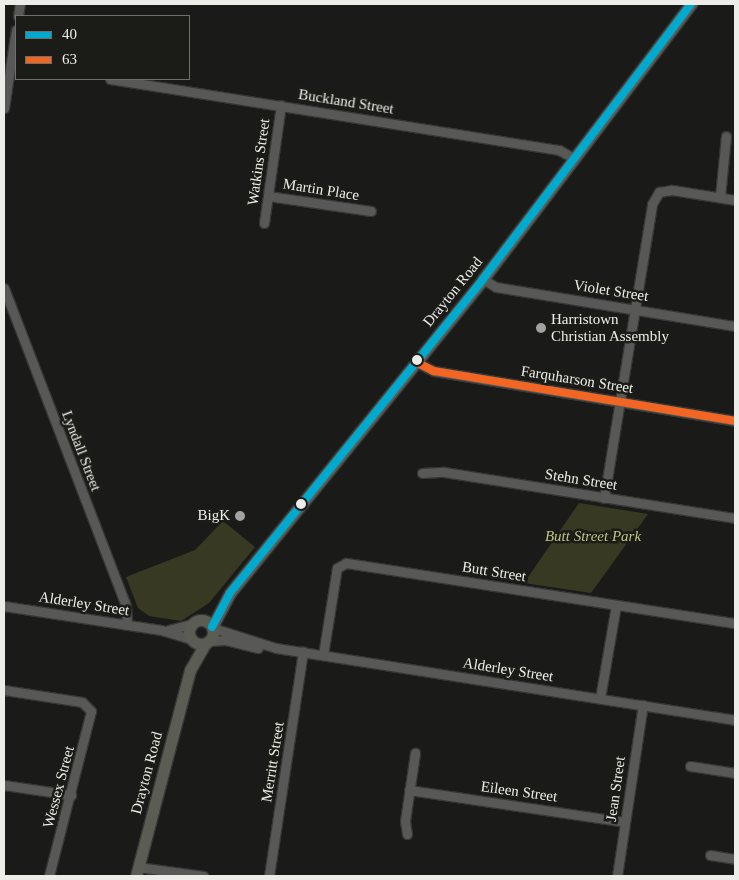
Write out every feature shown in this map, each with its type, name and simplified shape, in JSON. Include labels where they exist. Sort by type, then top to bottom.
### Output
[{"type":"main road","name":"Drayton Road","points":[[137,871],[188,677],[192,640],[189,632],[196,622],[230,593],[483,279],[575,159],[687,5]]},
{"type":"main road","name":"Drayton Road","points":[[188,677],[230,593]]},
{"type":"main road","points":[[196,622],[213,627]]},
{"type":"main road","points":[[192,640],[207,642]]},
{"type":"street","points":[[4,108],[15,36]]},
{"type":"street","name":"Buckland Street","points":[[117,80],[559,150],[575,159]]},
{"type":"street","name":"Watkins Street","points":[[264,223],[281,105]]},
{"type":"street","points":[[720,197],[726,136]]},
{"type":"street","points":[[604,498],[652,204],[658,192],[672,190],[735,200]]},
{"type":"street","name":"Martin Place","points":[[268,196],[371,211]]},
{"type":"street","name":"Violet Street","points":[[483,279],[496,287],[735,326]]},
{"type":"street","name":"Lyndall Street","points":[[4,288],[123,598],[127,625]]},
{"type":"street","name":"Farquharson Street","points":[[416,362],[434,371],[620,400],[735,421]]},
{"type":"street","name":"Stehn Street","points":[[422,473],[444,472],[735,518]]},
{"type":"street","name":"Butt Street","points":[[323,656],[337,568],[346,564],[735,623]]},
{"type":"street","points":[[600,698],[616,605]]},
{"type":"street","name":"Alderley Street","points":[[4,606],[161,630],[192,640]]},
{"type":"street","name":"Alderley Street","points":[[161,630],[196,622]]},
{"type":"street","name":"Alderley Street","points":[[213,627],[276,648]]},
{"type":"street","name":"Alderley Street","points":[[207,642],[276,648],[735,720]]},
{"type":"street","name":"Merritt Street","points":[[269,876],[303,652]]},
{"type":"street","name":"Wessex Street","points":[[4,690],[79,701],[88,706],[91,718],[50,876]]},
{"type":"street","name":"Jean Street","points":[[617,876],[643,705]]},
{"type":"street","points":[[408,834],[405,821],[415,753]]},
{"type":"street","points":[[690,766],[735,773]]},
{"type":"street","points":[[4,785],[71,795]]},
{"type":"street","name":"Eileen Street","points":[[409,790],[626,822]]},
{"type":"street","points":[[710,855],[735,859]]},
{"type":"street","points":[[137,871],[203,876]]},
{"type":"green space","name":"Butt Street Park","points":[[579,503],[648,514],[591,593],[524,583]]},
{"type":"green space","points":[[223,521],[255,547],[209,603],[181,621],[149,616],[138,608],[126,577],[195,550]]},
{"type":"transit line","name":"40","points":[[212,627],[230,593],[483,279],[691,4]]},
{"type":"transit line","name":"63","points":[[416,362],[434,371],[735,421]]},
{"type":"place","name":"Harristown Christian Assembly","points":[[541,328]]},
{"type":"place","name":"BigK","points":[[240,516]]}]
